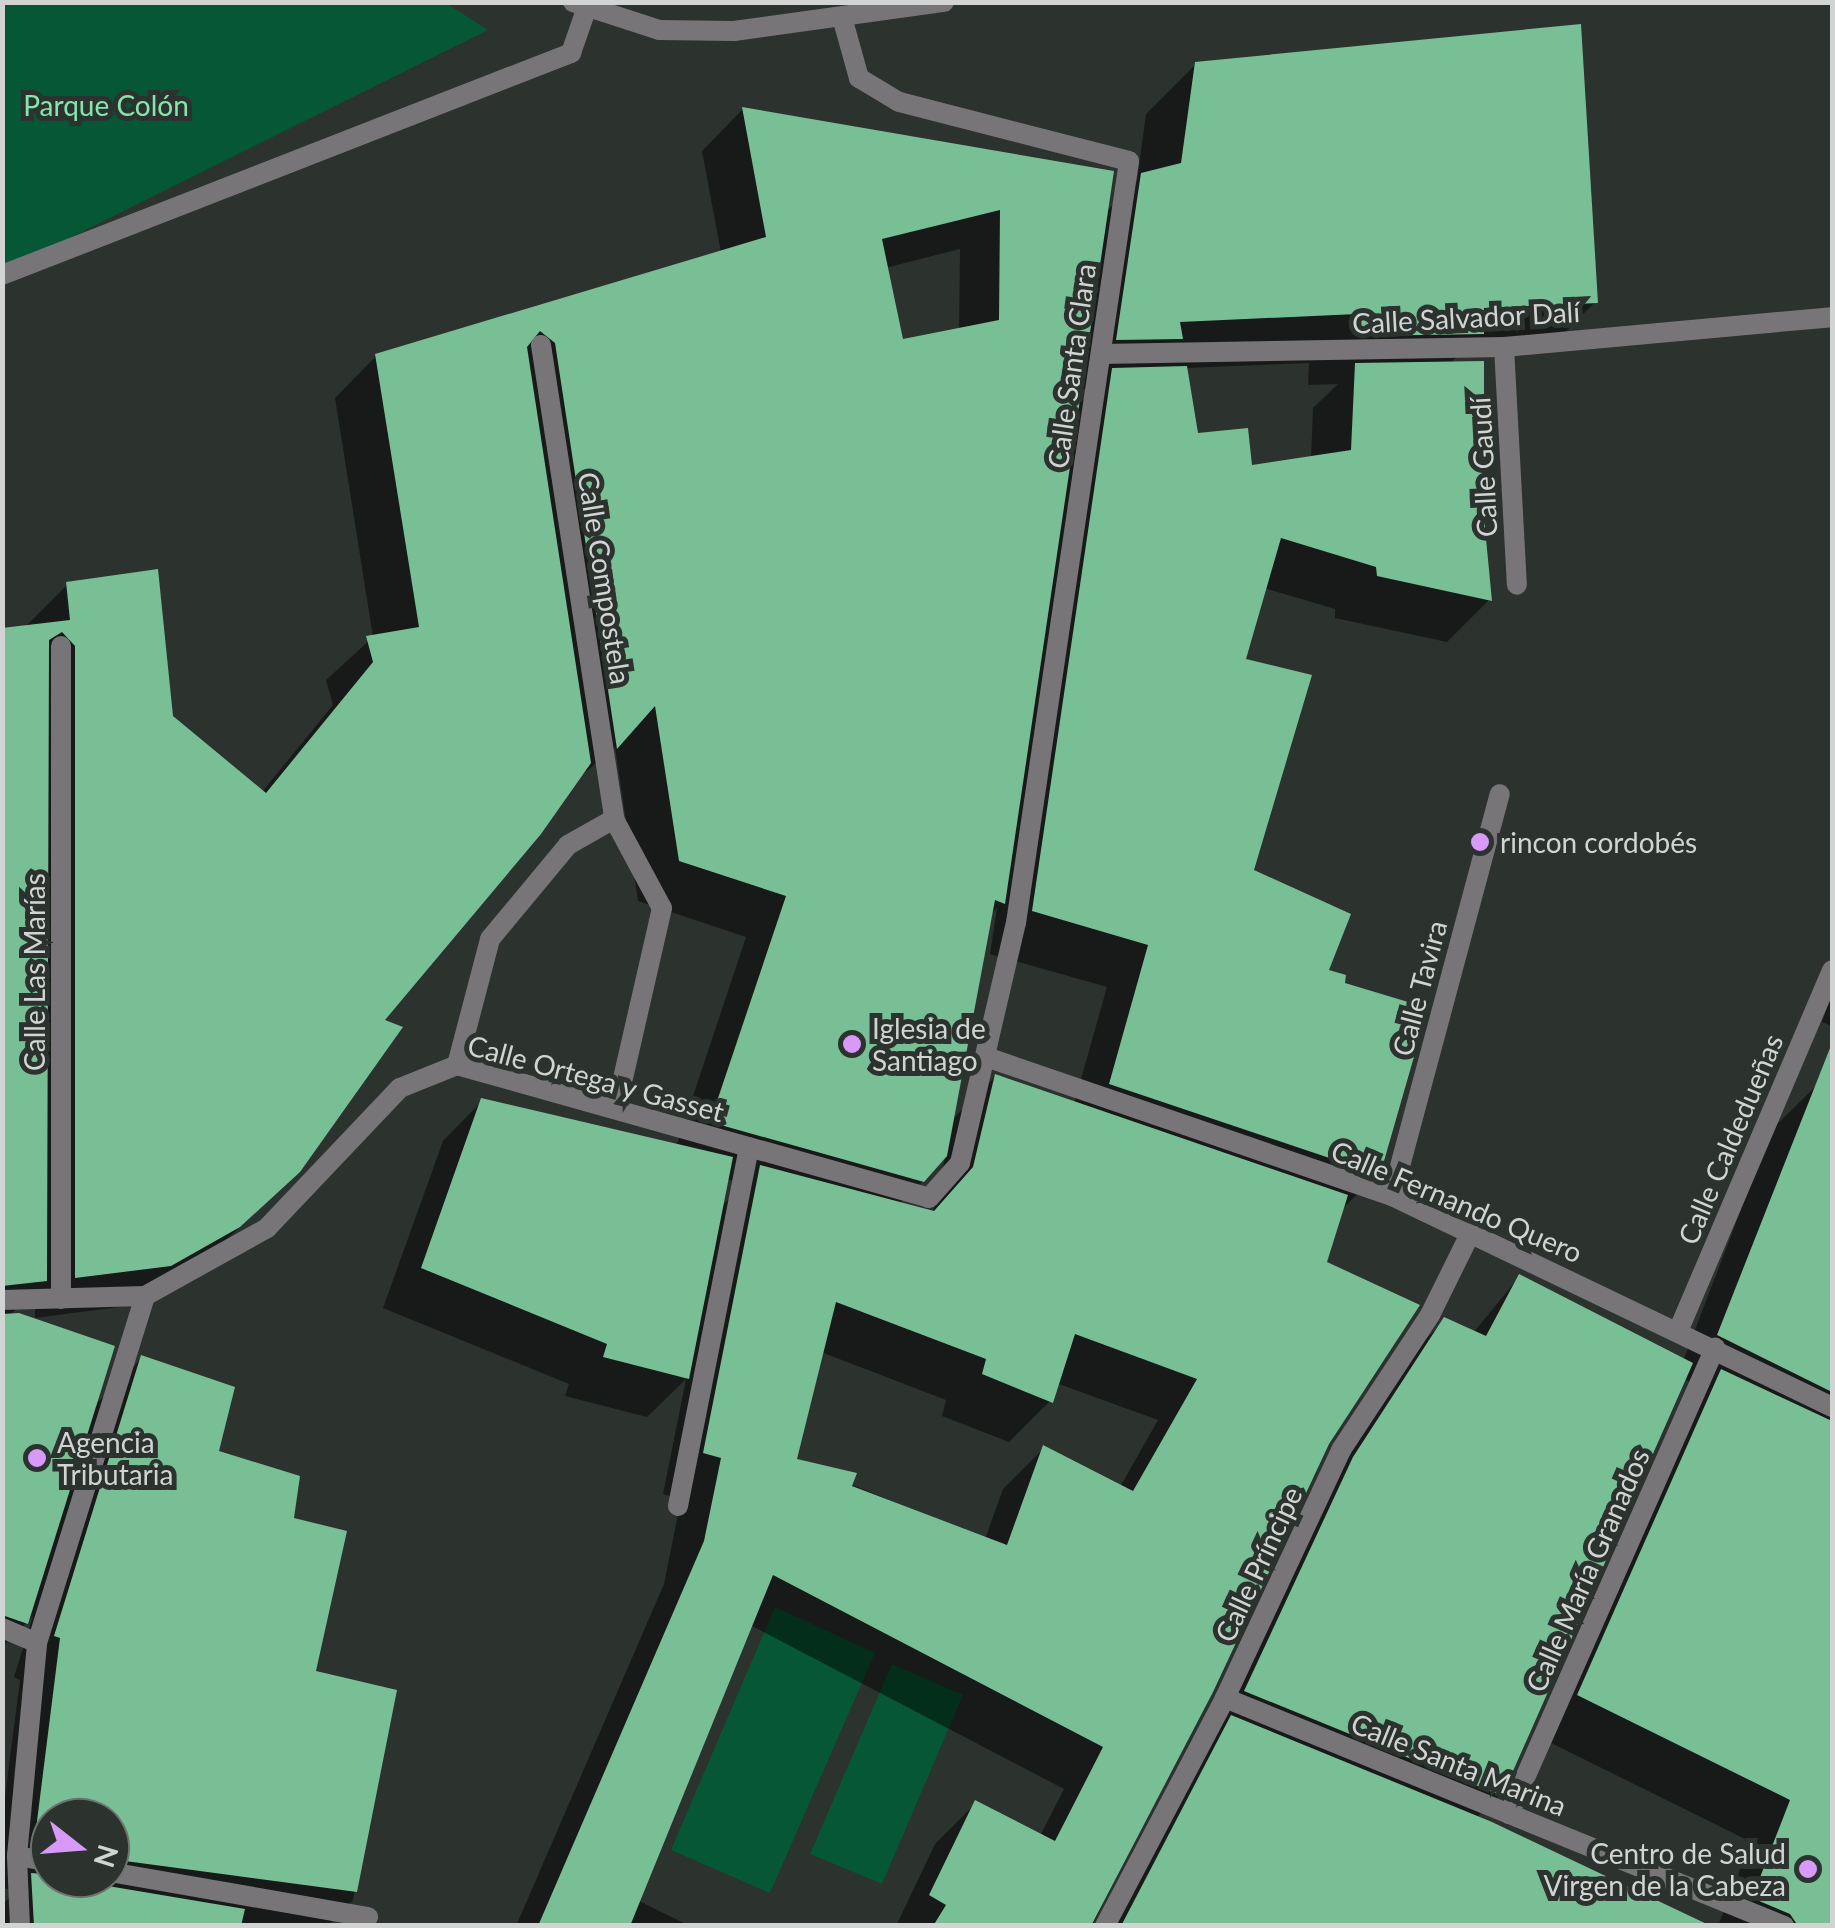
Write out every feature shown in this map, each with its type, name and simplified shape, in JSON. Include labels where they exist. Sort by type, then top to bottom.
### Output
[{"type":"street","points":[[2,275],[572,53],[580,6],[659,30],[734,32],[944,2]]},
{"type":"street","name":"Calle Santa Clara","points":[[749,1147],[928,1198],[960,1163],[989,1058],[1016,924],[1129,161],[899,102],[858,78],[842,16]]},
{"type":"street","name":"Calle Salvador Dalí","points":[[1101,354],[1504,347],[1832,316]]},
{"type":"street","name":"Calle Compostela","points":[[540,345],[614,819],[662,908],[616,1109]]},
{"type":"street","name":"Calle Gaudí","points":[[1504,347],[1517,585]]},
{"type":"street","name":"Calle Las Marías","points":[[61,646],[61,1299]]},
{"type":"street","name":"Calle Tavira","points":[[1392,1196],[1500,794]]},
{"type":"street","points":[[457,1064],[490,939],[568,845],[614,819]]},
{"type":"street","name":"Calle Caldedueñas","points":[[1679,1329],[1832,970]]},
{"type":"street","name":"Calle Fernando Quero","points":[[989,1058],[1392,1196],[1679,1329],[1832,1407]]},
{"type":"street","name":"Calle Ortega y Gasset","points":[[145,1296],[267,1228],[400,1088],[457,1064],[749,1147],[678,1506]]},
{"type":"street","name":"Calle Príncipe","points":[[1105,1926],[1225,1698],[1342,1450],[1430,1315],[1471,1232]]},
{"type":"street","points":[[2,1300],[145,1296],[130,1363],[37,1643],[17,1856],[20,1926]]},
{"type":"street","name":"Calle María Granados","points":[[1509,1814],[1715,1348]]},
{"type":"street","points":[[2,1628],[37,1643]]},
{"type":"street","name":"Calle Santa Marina","points":[[1225,1698],[1784,1926]]},
{"type":"street","points":[[17,1856],[30,1858]]},
{"type":"street","points":[[130,1875],[368,1917]]},
{"type":"green space","name":"Parque Colón","points":[[3,3],[446,3],[488,30],[3,271]]},
{"type":"green space","points":[[775,1607],[875,1653],[770,1893],[671,1850]]},
{"type":"green space","points":[[892,1664],[963,1695],[882,1884],[810,1854]]},
{"type":"building","points":[[1581,24],[1598,303],[1484,308],[1484,334],[1356,336],[1357,314],[1180,322],[1183,339],[1116,340],[1141,173],[1181,163],[1195,62]]},
{"type":"building","points":[[742,107],[1114,171],[1005,904],[995,900],[947,1156],[924,1182],[710,1122],[786,896],[679,861],[655,706],[617,749],[555,343],[540,331],[527,347],[591,763],[541,834],[385,1020],[403,1027],[300,1172],[240,1227],[171,1266],[75,1278],[75,646],[62,632],[49,640],[47,1281],[2,1286],[2,628],[70,620],[66,582],[158,569],[173,716],[266,793],[373,662],[366,636],[419,627],[375,354],[766,237]],"holes":[[[1000,210],[999,320],[903,339],[882,239]]]},
{"type":"building","points":[[1484,361],[1484,518],[1492,601],[1377,576],[1376,567],[1281,538],[1246,659],[1312,675],[1254,870],[1351,914],[1329,970],[1346,975],[1345,983],[1428,1008],[1380,1175],[1109,1084],[1148,945],[1032,911],[1112,368],[1187,366],[1198,433],[1248,428],[1252,465],[1351,450],[1355,363]]},
{"type":"building","points":[[1832,1043],[1832,1392],[1717,1335]]},
{"type":"building","points":[[995,1074],[1348,1195],[1327,1262],[1420,1305],[1329,1444],[1213,1692],[1091,1926],[933,1926],[946,1905],[929,1895],[975,1800],[1055,1841],[1103,1747],[773,1575],[630,1926],[538,1926],[704,1541],[721,1458],[703,1453],[760,1165],[934,1211],[973,1167]],"holes":[[[836,1302],[986,1359],[982,1374],[1053,1403],[1075,1334],[1197,1379],[1133,1491],[1043,1445],[1007,1545],[852,1486],[857,1473],[797,1459]]]},
{"type":"building","points":[[481,1098],[733,1157],[689,1379],[603,1357],[607,1344],[421,1268]]},
{"type":"building","points":[[1519,1274],[1693,1363],[1502,1796],[1244,1691],[1353,1457],[1444,1317],[1486,1336]]},
{"type":"building","name":"Agencia Tributaria","points":[[19,1313],[115,1346],[28,1624],[2,1615],[2,1314]]},
{"type":"building","points":[[141,1355],[235,1387],[219,1451],[300,1476],[294,1518],[347,1531],[316,1671],[397,1690],[357,1892],[130,1862],[130,1798],[40,1798],[60,1638],[54,1636]]},
{"type":"building","points":[[1721,1369],[1832,1421],[1832,1926],[1798,1926],[1790,1914],[1752,1898],[1790,1800],[1577,1695]]},
{"type":"building","points":[[1231,1715],[1492,1822],[1711,1926],[1121,1926]]},
{"type":"building","points":[[130,1890],[245,1909],[241,1926],[34,1926],[32,1898],[130,1898]]},
{"type":"place","name":"rincon cordobés","points":[[1480,842]]},
{"type":"place","name":"Iglesia de Santiago","points":[[852,1044]]},
{"type":"place","name":"Agencia Tributaria","points":[[37,1458]]},
{"type":"place","name":"Centro de Salud Virgen de la Cabeza","points":[[1808,1869]]}]
